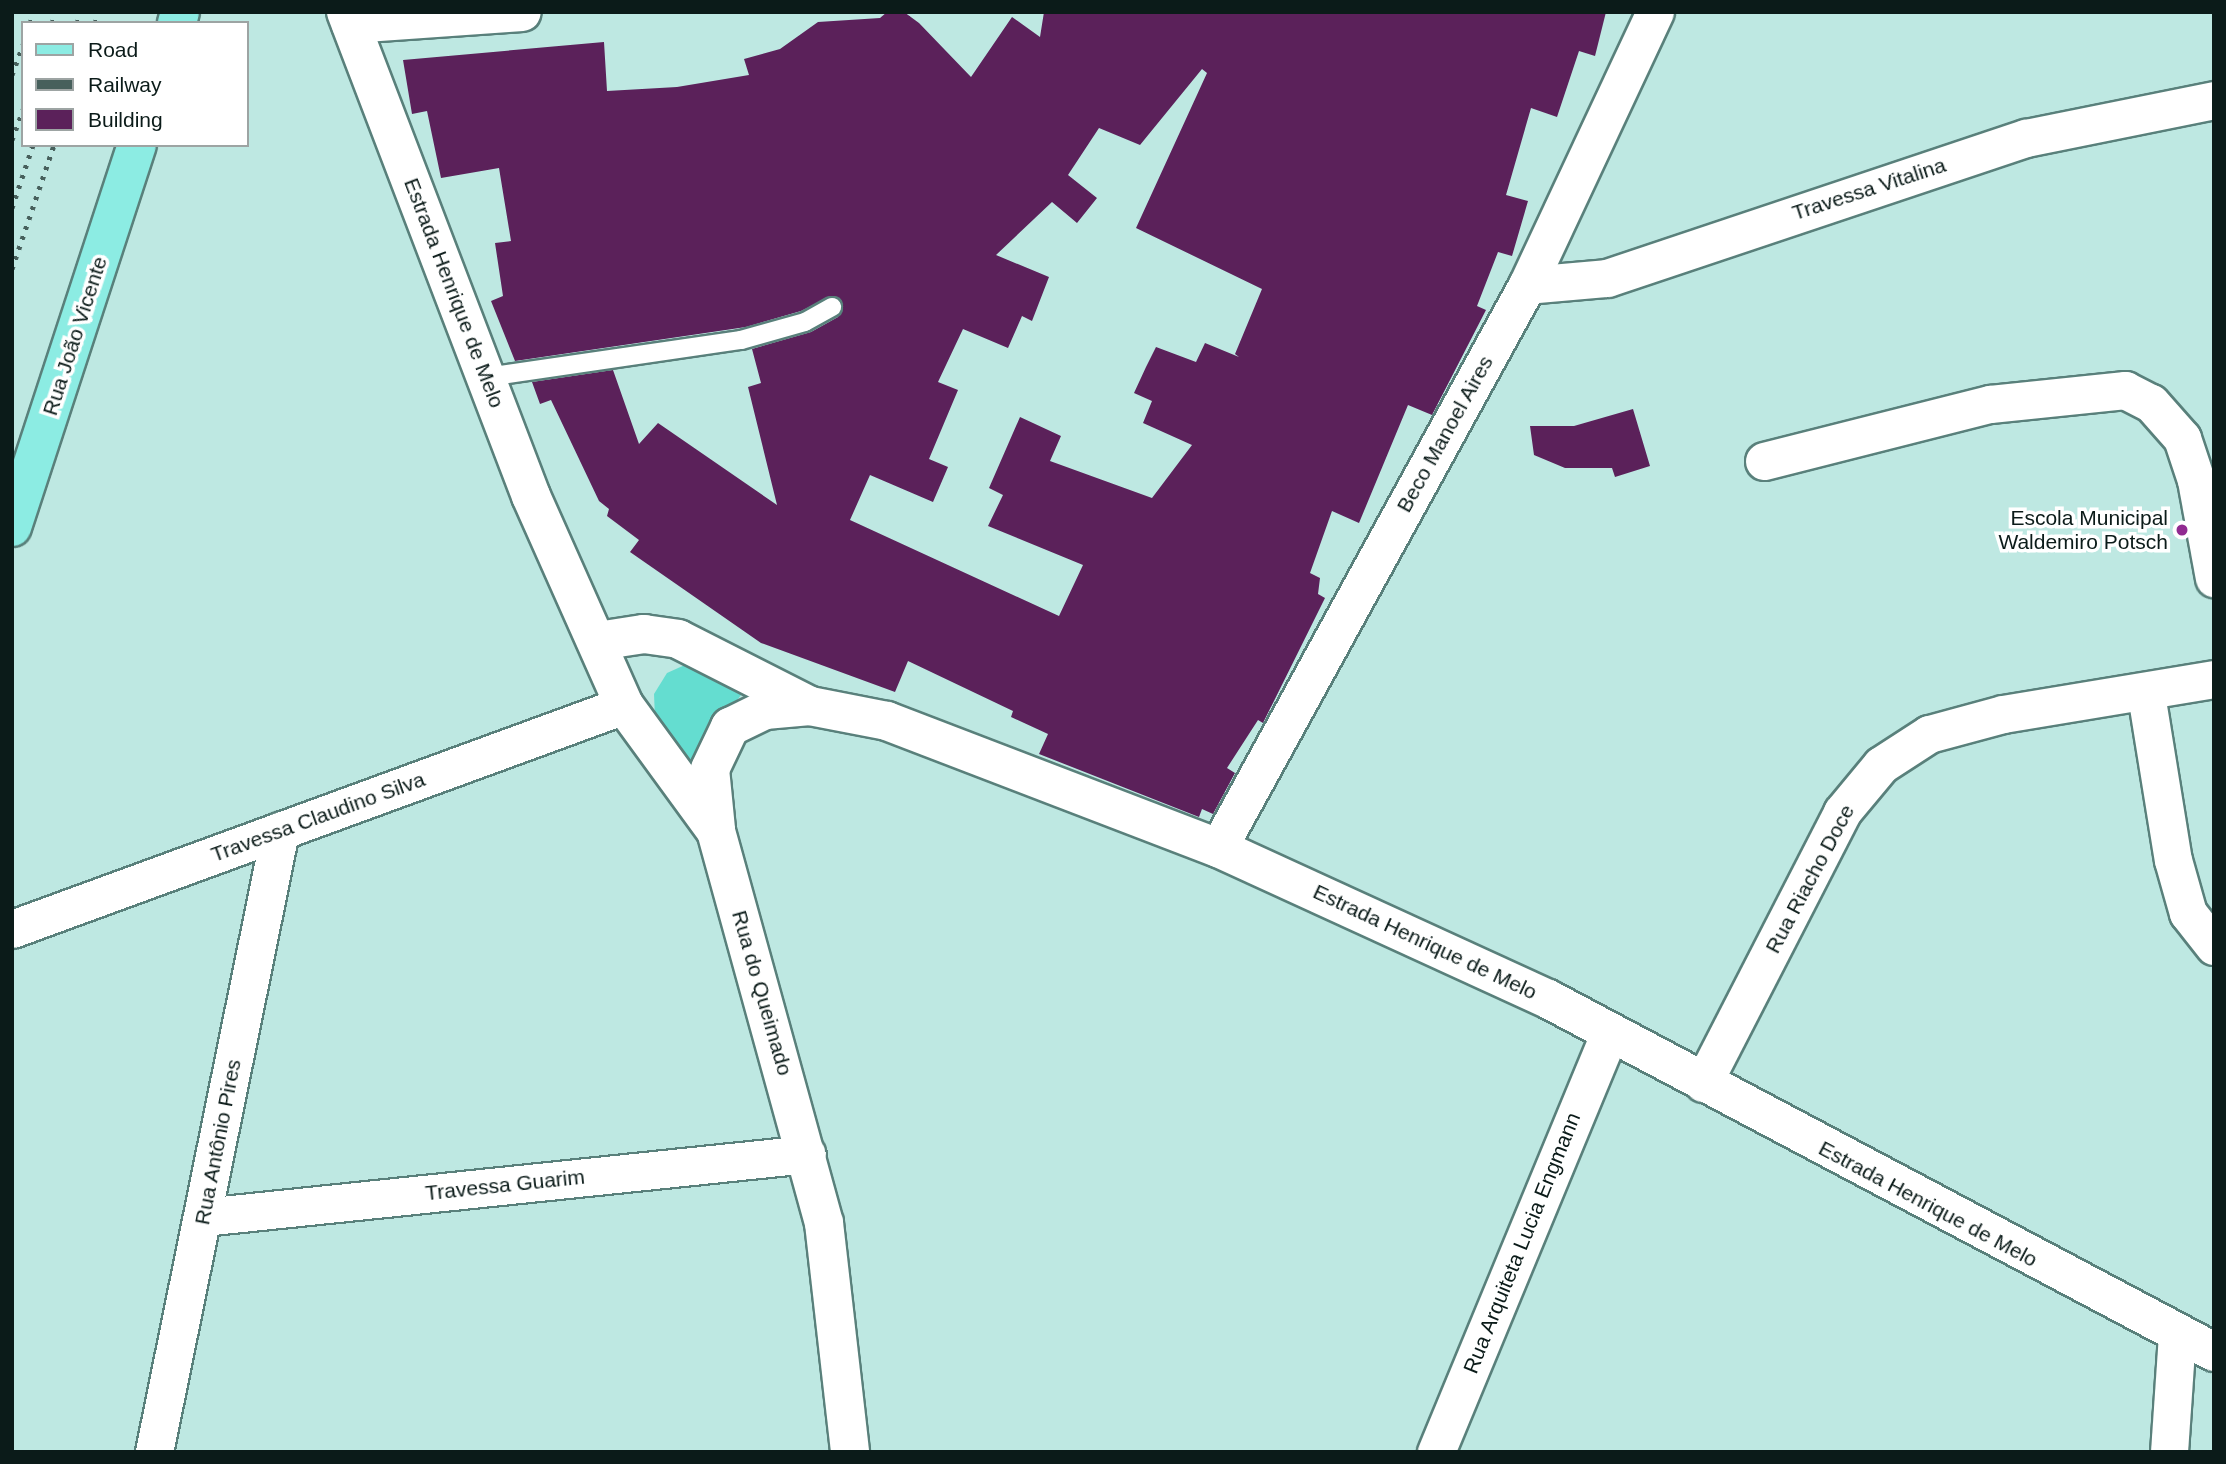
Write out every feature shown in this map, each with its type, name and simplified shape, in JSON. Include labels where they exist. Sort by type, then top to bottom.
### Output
[{"type":"main road","name":"Estrada Henrique de Melo","points":[[348,18],[566,573]]},
{"type":"main road","name":"Rua João Vicente","points":[[12,527],[136,147]]},
{"type":"main road","name":"Rua do Queimado","points":[[566,573],[624,705],[716,831],[824,1223],[850,1452]]},
{"type":"main road","name":"Estrada Henrique de Melo","points":[[598,641],[645,634],[678,639],[810,706],[887,721],[1218,848],[1548,999],[2176,1336],[2214,1352]]},
{"type":"main road","points":[[716,831],[710,769],[730,727],[755,713],[810,706]]},
{"type":"street","points":[[348,18],[522,12]]},
{"type":"street","name":"Beco Manoel Aires","points":[[1218,848],[1527,285],[1655,12]]},
{"type":"street","name":"Travessa Vitalina","points":[[1527,285],[1607,278],[2026,138],[2214,100]]},
{"type":"street","points":[[1764,461],[1990,404],[2125,390],[2151,403],[2182,438],[2196,480],[2214,578]]},
{"type":"street","name":"Rua Riacho Doce","points":[[1703,1083],[1842,812],[1881,765],[1941,731],[2003,714],[2146,694],[2214,679]]},
{"type":"street","points":[[2146,694],[2173,860],[2188,913],[2214,946]]},
{"type":"street","name":"Travessa Claudino Silva","points":[[12,929],[624,705]]},
{"type":"street","name":"Rua Antônio Pires","points":[[154,1452],[280,831]]},
{"type":"street","name":"Rua Arquiteta Lucia Engmann","points":[[1436,1452],[1609,1034]]},
{"type":"street","name":"Travessa Guarim","points":[[203,1217],[807,1154]]},
{"type":"street","points":[[2169,1452],[2176,1336]]},
{"type":"lane","points":[[487,377],[741,340],[805,321],[832,307]]},
{"type":"shaded area","points":[[696,660],[750,683],[683,773],[655,718],[654,694],[667,673]]},
{"type":"building","points":[[887,12],[904,12],[919,23],[971,77],[1012,17],[1040,37],[1044,12],[1606,12],[1595,56],[1579,51],[1557,117],[1531,108],[1506,195],[1528,201],[1512,256],[1498,252],[1477,306],[1486,310],[1432,415],[1408,405],[1359,523],[1332,511],[1310,573],[1320,578],[1318,594],[1325,598],[1263,723],[1258,720],[1227,768],[1235,773],[1213,814],[1202,809],[1199,817],[1039,754],[1048,734],[1011,717],[1013,711],[908,661],[895,692],[761,643],[630,552],[639,540],[607,516],[609,509],[599,501],[551,400],[540,404],[532,382],[613,370],[639,444],[658,423],[777,505],[748,387],[761,383],[752,349],[811,332],[838,317],[842,302],[832,296],[801,311],[746,327],[515,361],[491,301],[503,296],[495,243],[511,241],[499,168],[441,178],[427,111],[412,114],[403,60],[604,42],[607,91],[677,87],[749,75],[744,59],[780,49],[818,22],[880,18]],"holes":[[[1202,69],[1207,73],[1136,228],[1262,289],[1235,354],[1239,357],[1205,343],[1196,362],[1156,347],[1134,393],[1152,401],[1143,423],[1192,445],[1152,498],[1050,461],[1061,436],[1020,417],[989,488],[1003,495],[988,526],[1083,565],[1059,616],[850,520],[870,475],[933,502],[948,467],[929,459],[958,390],[938,382],[963,329],[1008,348],[1022,316],[1032,321],[1049,277],[996,255],[1052,202],[1077,223],[1097,198],[1068,175],[1099,128],[1140,145]]]},
{"type":"building","points":[[1633,409],[1650,466],[1615,477],[1612,468],[1565,468],[1534,455],[1530,426],[1574,426]]},
{"type":"railway","points":[[31,21],[34,12]]},
{"type":"railway","points":[[53,21],[56,12]]},
{"type":"railway","points":[[78,21],[81,12]]},
{"type":"railway","points":[[96,21],[99,12]]},
{"type":"railway","points":[[12,75],[21,50]]},
{"type":"railway","points":[[12,140],[21,115]]},
{"type":"railway","points":[[12,208],[32,147]]},
{"type":"railway","points":[[12,269],[53,147]]},
{"type":"place","name":"Escola Municipal Waldemiro Potsch","points":[[2182,530]]}]
